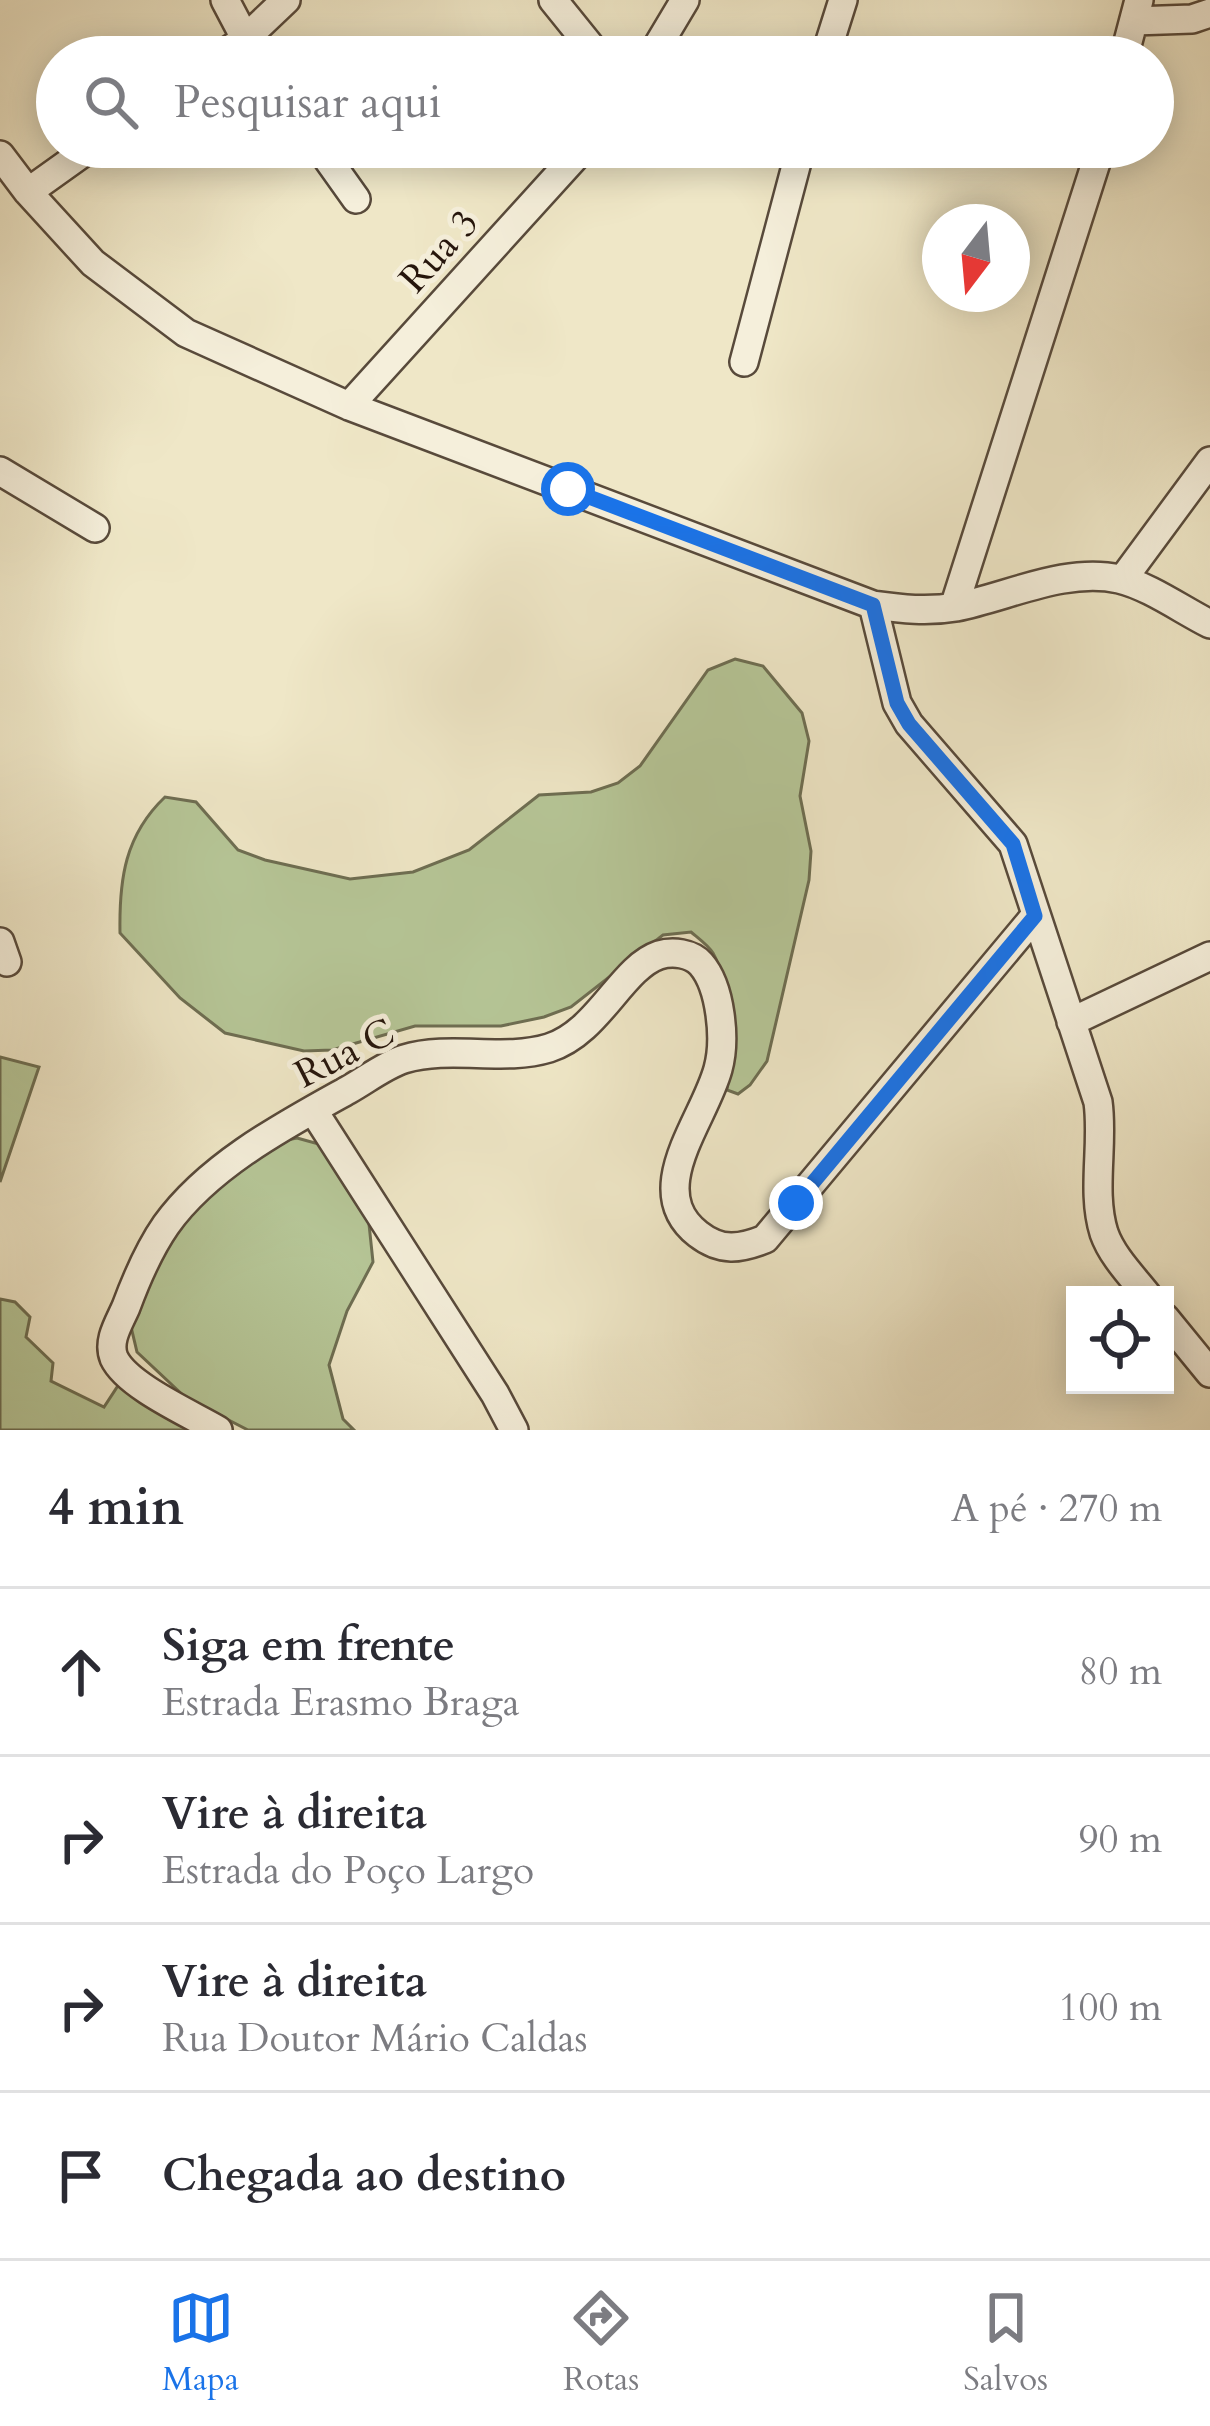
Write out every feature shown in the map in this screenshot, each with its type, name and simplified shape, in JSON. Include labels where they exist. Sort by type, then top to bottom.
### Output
[{"type":"street","points":[[225,0],[243,36]]},
{"type":"street","points":[[259,36],[286,0]]},
{"type":"street","points":[[553,0],[581,36]]},
{"type":"street","points":[[664,36],[685,0]]},
{"type":"street","points":[[832,36],[843,0]]},
{"type":"street","points":[[1136,10],[1192,19],[1210,13]]},
{"type":"street","points":[[0,154],[93,263],[186,333],[350,406],[873,605],[917,612],[1072,578],[1123,580],[1210,624]]},
{"type":"street","points":[[28,192],[62,168]]},
{"type":"street","points":[[334,168],[356,199]]},
{"type":"street","name":"Rua 3","points":[[350,406],[565,168]]},
{"type":"street","points":[[744,362],[795,168]]},
{"type":"street","points":[[954,607],[1094,168]]},
{"type":"street","points":[[1123,580],[1210,461]]},
{"type":"street","points":[[0,471],[94,528]]},
{"type":"street","points":[[873,605],[897,703],[909,724],[1013,844],[1098,1102],[1100,1210],[1105,1236],[1141,1286]]},
{"type":"street","name":"Rua C","points":[[218,1430],[130,1377],[116,1362],[110,1345],[166,1225],[220,1170],[313,1110],[400,1060],[428,1054],[549,1048],[587,1027],[655,956],[674,952],[696,958],[708,973],[720,1020],[720,1065],[682,1152],[675,1197],[682,1221],[712,1245],[741,1249],[765,1239],[1035,916]]},
{"type":"street","points":[[1071,1022],[1210,956]]},
{"type":"street","points":[[313,1110],[514,1430]]},
{"type":"street","points":[[1174,1329],[1210,1373]]},
{"type":"green space","points":[[735,659],[763,666],[802,713],[809,741],[800,796],[811,851],[809,880],[767,1061],[738,1094],[727,1090],[728,1020],[719,966],[711,950],[691,932],[663,935],[571,1007],[544,1017],[501,1026],[415,1026],[332,1050],[304,1051],[225,1033],[180,998],[120,933],[127,859],[141,827],[165,797],[196,802],[238,850],[265,860],[350,879],[413,872],[469,850],[539,795],[591,792],[618,783],[640,766],[708,670]]},
{"type":"green space","points":[[0,1057],[39,1067],[0,1182]]},
{"type":"green space","points":[[297,1138],[326,1146],[367,1205],[373,1262],[347,1311],[329,1365],[343,1419],[354,1430],[248,1430],[186,1398],[137,1352],[128,1314],[146,1258],[262,1145]]},
{"type":"green space","points":[[0,1299],[15,1302],[30,1317],[26,1337],[53,1363],[51,1381],[104,1407],[125,1375],[201,1430],[0,1430]]},
{"type":"route","points":[[568,489],[873,605],[897,703],[909,724],[1013,844],[1021,860],[1035,916],[796,1203]]}]
